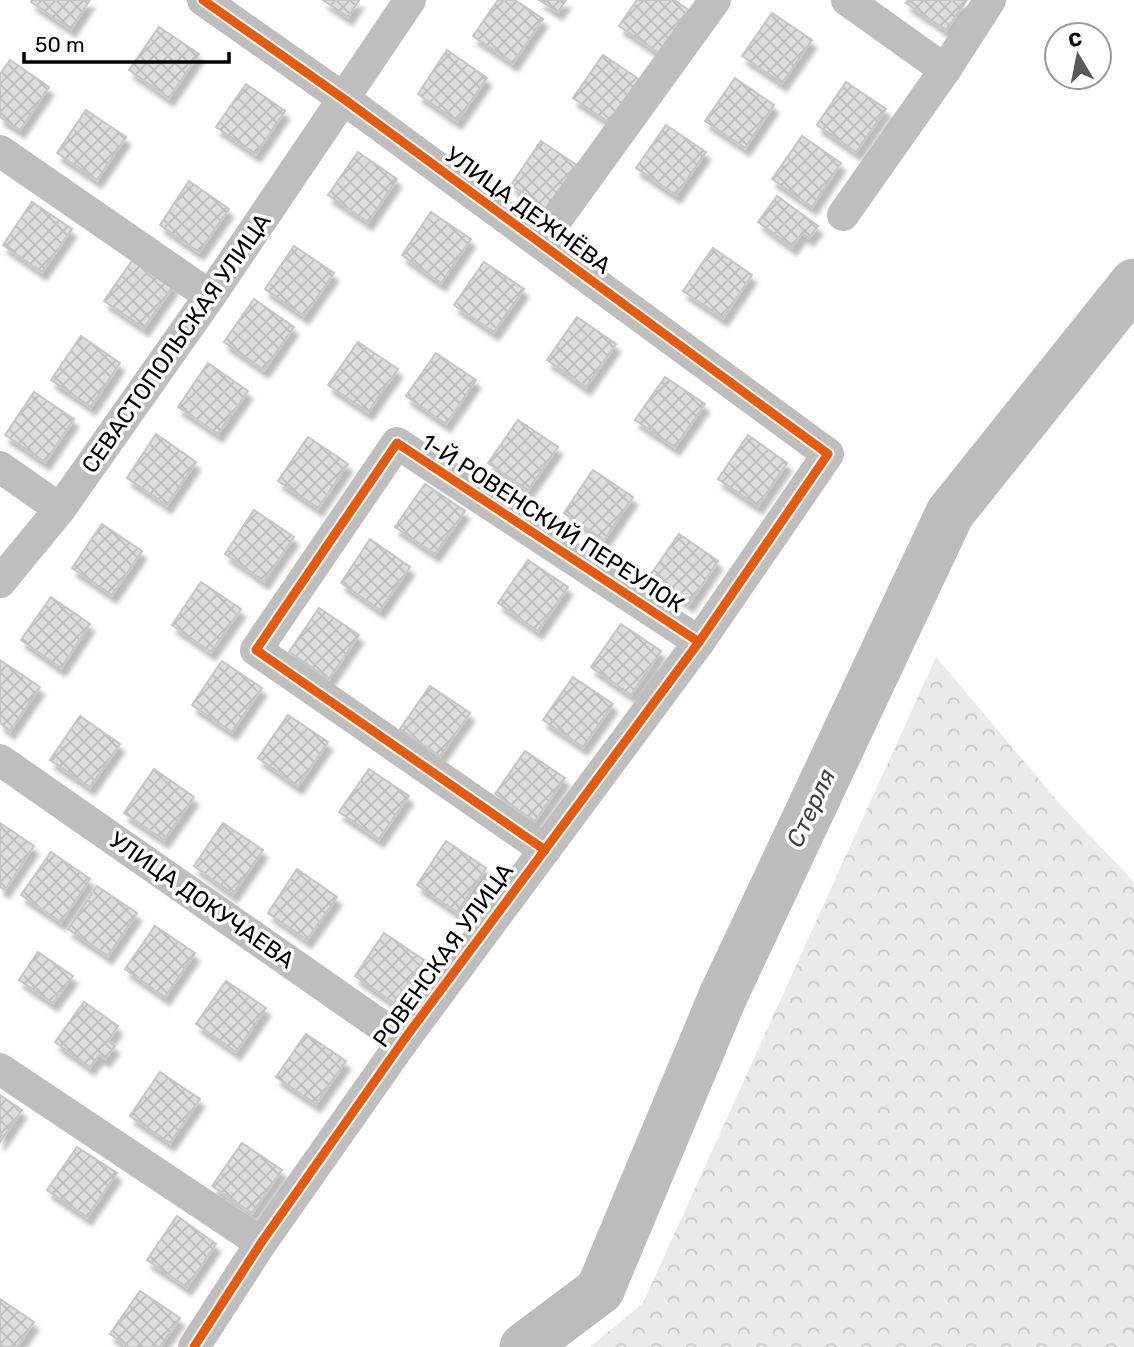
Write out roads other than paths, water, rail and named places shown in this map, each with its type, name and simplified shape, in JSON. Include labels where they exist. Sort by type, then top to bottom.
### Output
[{"type":"street","name":"УЛИЦА ДЕЖНЁВА","points":[[203,0],[344,99],[828,454]]},
{"type":"street","name":"СЕВАСТОПОЛЬСКАЯ УЛИЦА","points":[[0,582],[61,509],[210,296],[410,0]]},
{"type":"street","points":[[540,242],[715,0]]},
{"type":"street","points":[[847,0],[945,70]]},
{"type":"street","points":[[842,215],[945,70],[990,0]]},
{"type":"street","points":[[0,151],[210,296]]},
{"type":"street","name":"1-Й РОВЕНСКИЙ ПЕРЕУЛОК","points":[[545,850],[256,650],[397,443],[699,642]]},
{"type":"street","name":"РОВЕНСКАЯ УЛИЦА","points":[[194,1347],[261,1243],[403,1041],[699,642],[828,454]]},
{"type":"street","points":[[0,467],[61,509]]},
{"type":"street","name":"УЛИЦА ДОКУЧАЕВА","points":[[0,760],[403,1041]]},
{"type":"street","points":[[0,1069],[261,1243]]},
{"type":"waterway","name":"Стерля","points":[[524,1347],[600,1290],[723,996],[950,513],[1134,283]]}]
